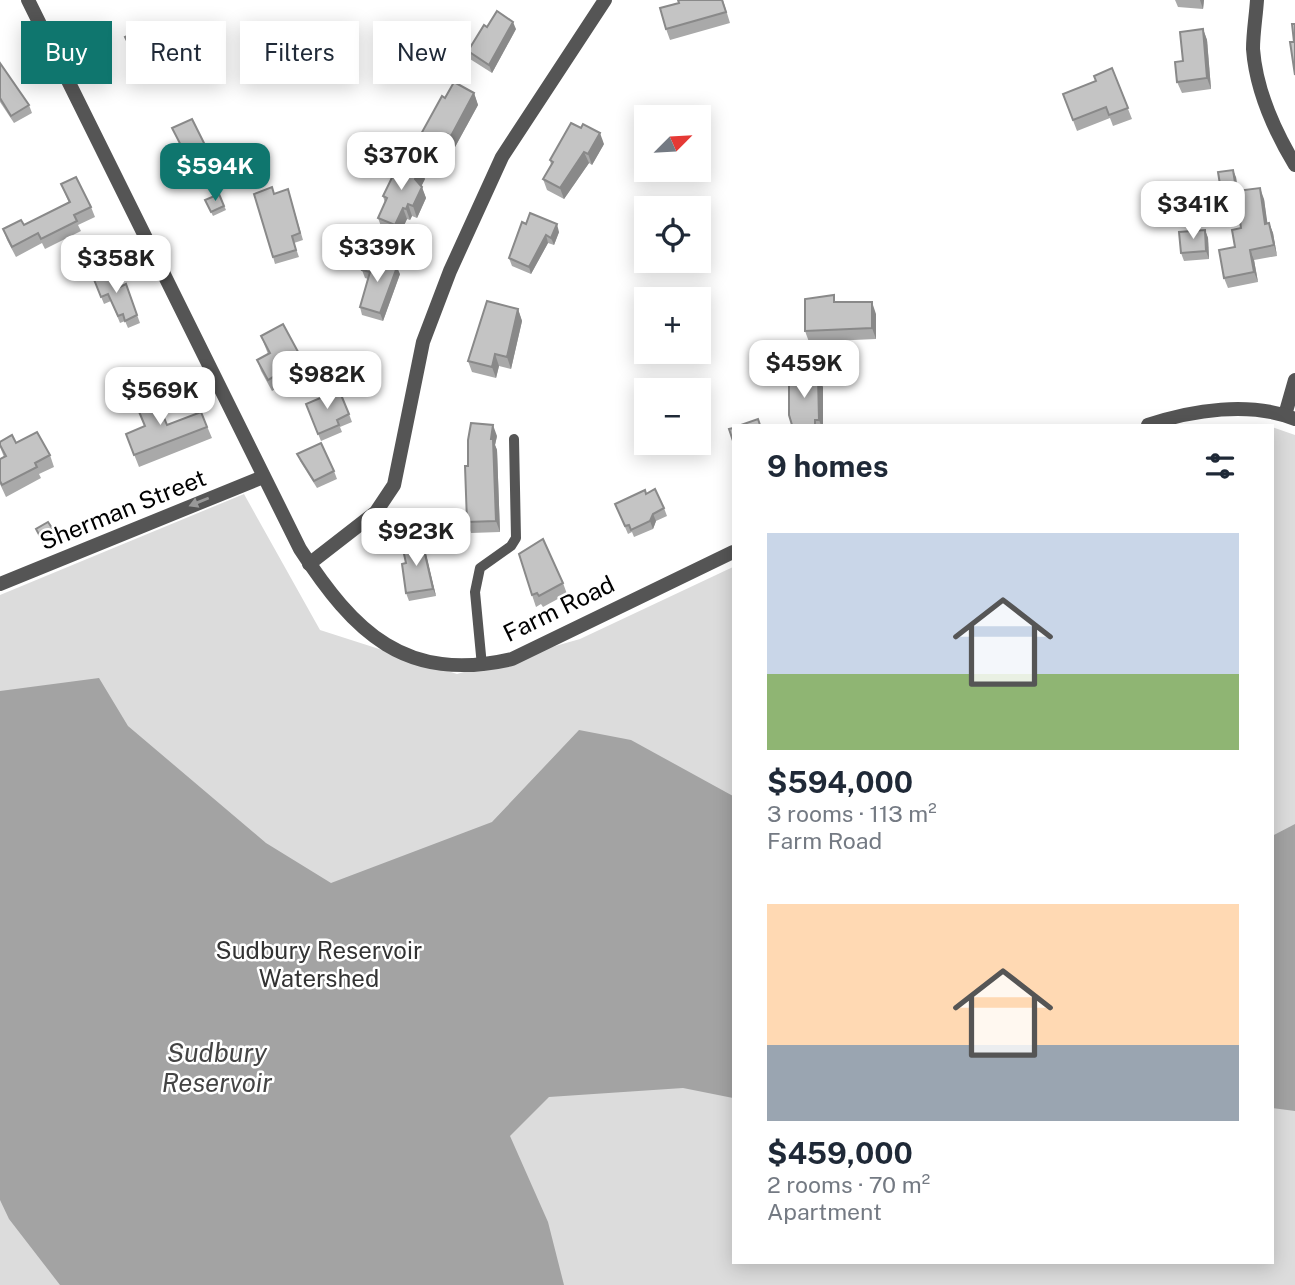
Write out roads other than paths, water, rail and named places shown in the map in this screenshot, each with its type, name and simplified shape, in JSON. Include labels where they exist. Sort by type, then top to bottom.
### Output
[{"type":"street","name":"Farm Road","points":[[27,0],[263,477],[309,564],[341,608],[370,636],[402,653],[437,663],[481,666],[512,659],[732,552]]},
{"type":"street","points":[[309,564],[376,512],[394,485],[423,342],[450,271],[502,157],[605,0]]},
{"type":"street","points":[[1257,0],[1253,49],[1261,87],[1274,131],[1295,165]]},
{"type":"street","points":[[1152,424],[1202,412],[1240,409],[1290,417],[1295,380]]},
{"type":"street","name":"Sherman Street","points":[[0,584],[263,477]]},
{"type":"lane","points":[[481,666],[475,593],[480,568],[511,546],[516,538],[514,439]]},
{"type":"water","name":"Sudbury Reservoir","points":[[99,678],[128,726],[266,843],[331,883],[492,822],[579,730],[631,740],[732,795],[732,1098],[683,1088],[549,1097],[510,1136],[548,1222],[564,1285],[60,1285],[9,1219],[0,1200],[0,691]]},
{"type":"water","points":[[1295,824],[1295,1111],[1274,1108],[1274,835]]},
{"type":"park label","name":"Sudbury Reservoir Watershed","points":[[319,965]]}]
